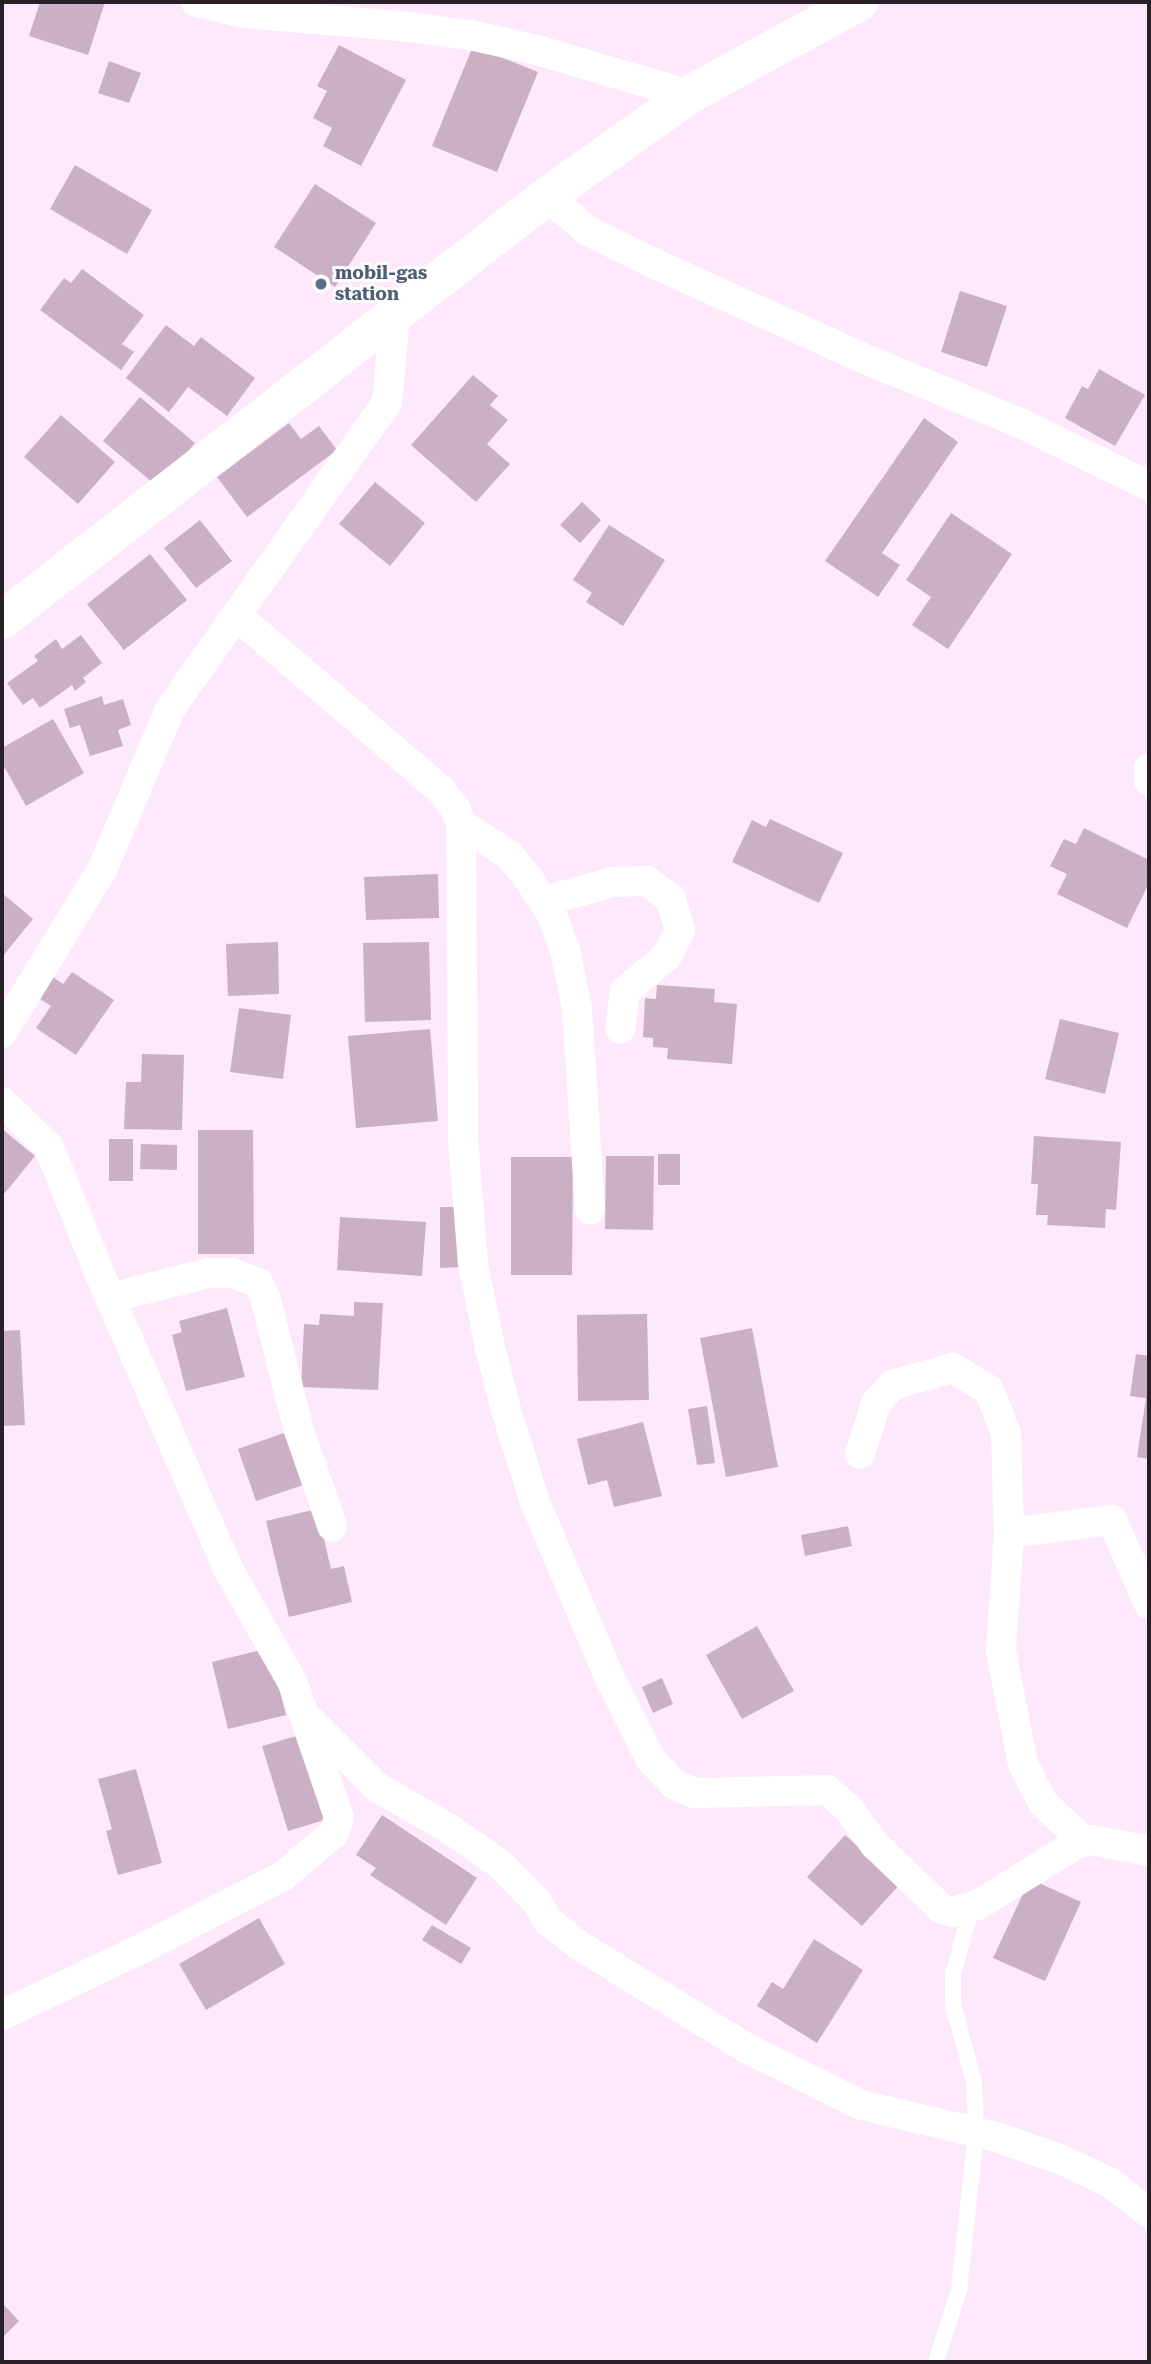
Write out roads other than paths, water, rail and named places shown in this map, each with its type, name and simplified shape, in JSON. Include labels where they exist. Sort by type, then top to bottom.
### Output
[{"type":"main road","points":[[2,620],[547,196],[690,95],[859,2]]},
{"type":"street","points":[[196,2],[244,13],[410,27],[470,36],[537,50],[690,95]]},
{"type":"street","points":[[547,196],[588,231],[649,261],[858,356],[1020,423],[1149,486]]},
{"type":"street","points":[[2,1033],[102,870],[170,709],[387,403],[395,313]]},
{"type":"street","points":[[236,615],[441,790],[461,824],[460,1086],[473,1264],[506,1410],[535,1502],[627,1713],[651,1760],[674,1784],[695,1793],[827,1790],[848,1808],[875,1845],[941,1908],[952,1912],[972,1906],[1076,1843],[1149,1851]]},
{"type":"street","points":[[1149,768],[1149,781]]},
{"type":"street","points":[[461,824],[508,854],[544,901],[565,950],[577,1008],[590,1210]]},
{"type":"street","points":[[544,901],[613,882],[647,881],[671,898],[680,930],[667,956],[625,991],[620,1029]]},
{"type":"street","points":[[2,1102],[49,1147],[110,1298],[227,1567],[293,1683],[307,1717],[339,1817],[334,1833],[283,1876],[235,1903],[2,2015]]},
{"type":"street","points":[[110,1298],[209,1273],[232,1273],[258,1283],[265,1297],[299,1430],[332,1526]]},
{"type":"street","points":[[860,1454],[876,1403],[892,1385],[953,1368],[989,1390],[1006,1433],[1009,1532],[1000,1651],[1023,1764],[1043,1803],[1085,1842]]},
{"type":"street","points":[[1009,1532],[1112,1520],[1149,1604]]},
{"type":"street","points":[[307,1717],[377,1787],[448,1828],[500,1864],[537,1902],[548,1921],[580,1946],[748,2049],[861,2105],[976,2133],[1062,2160],[1109,2182],[1149,2213]]},
{"type":"lane","points":[[936,2362],[959,2290],[976,2133],[974,2082],[953,2004],[953,1975],[972,1906]]},
{"type":"place","name":"mobil-gas station","points":[[321,284]]}]
